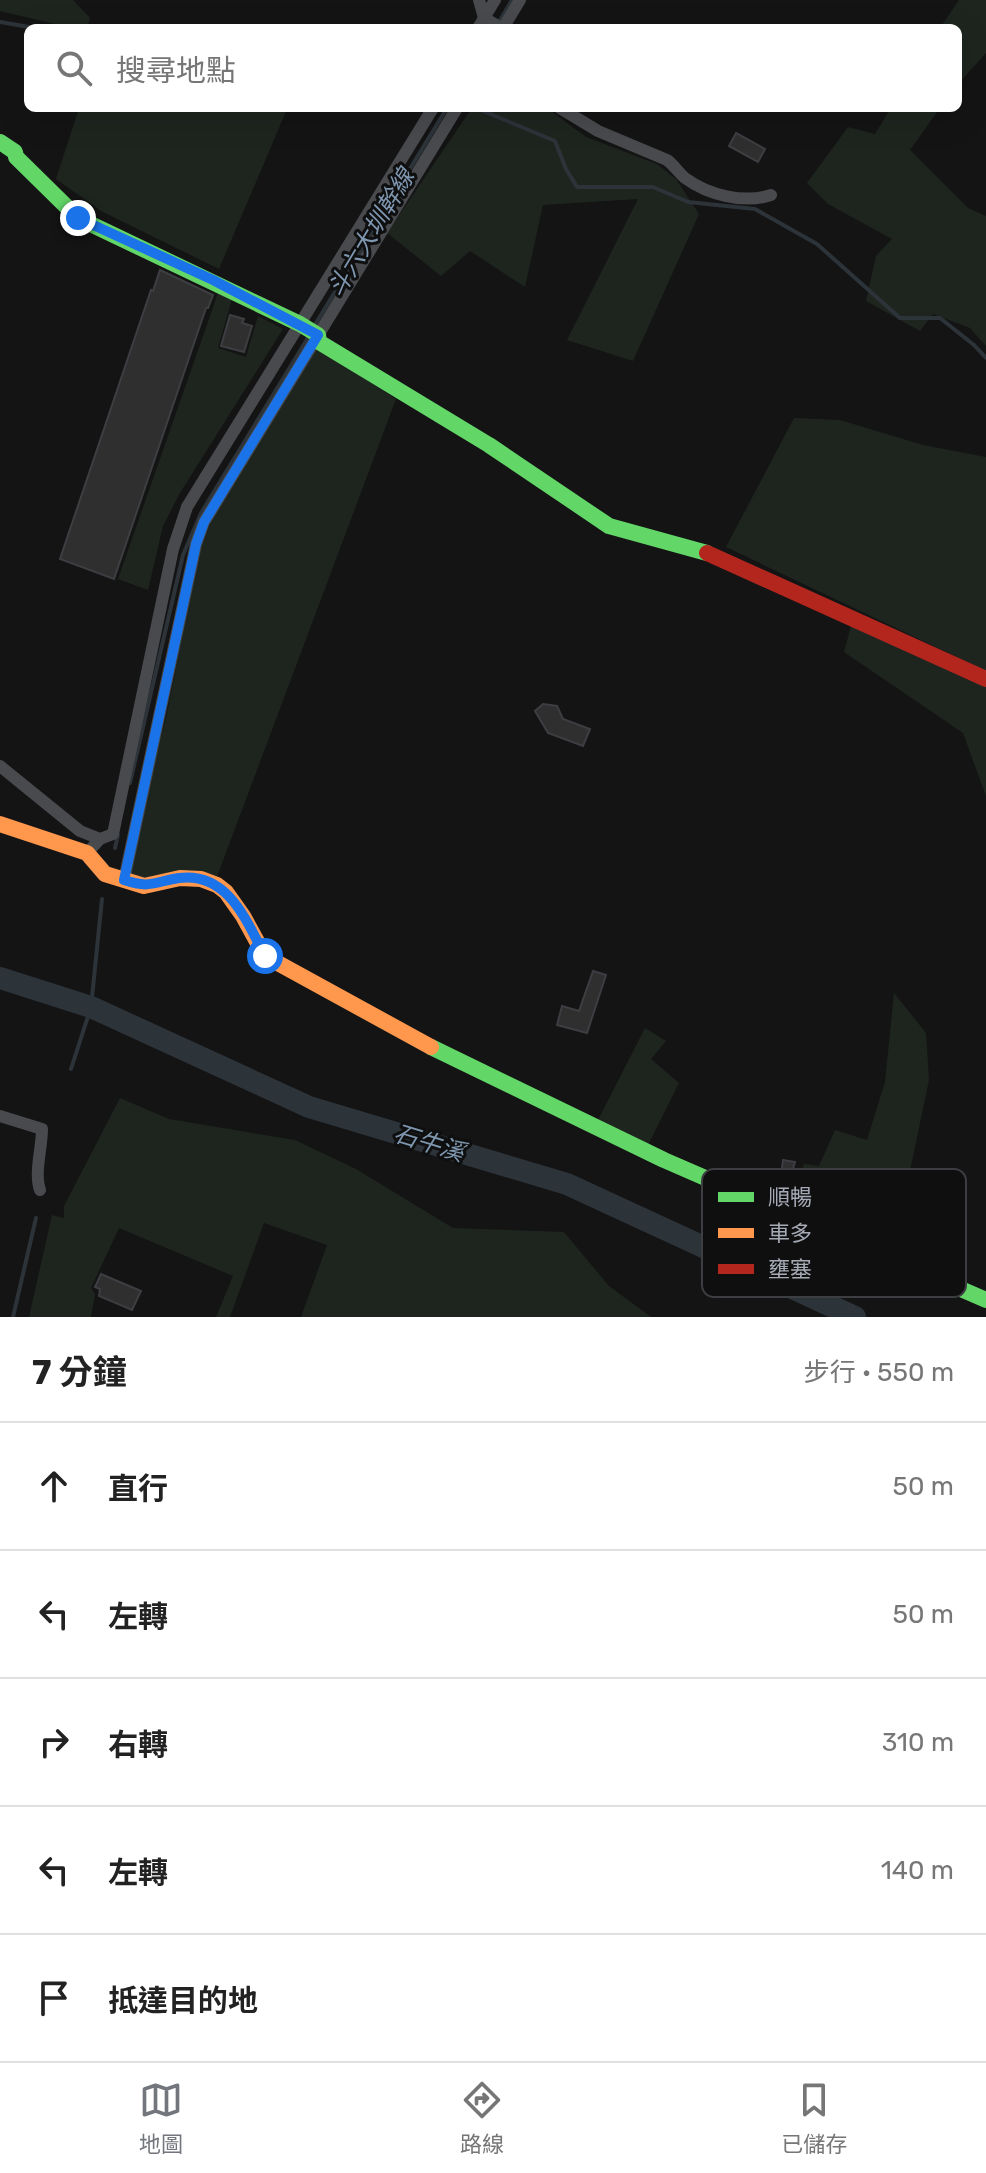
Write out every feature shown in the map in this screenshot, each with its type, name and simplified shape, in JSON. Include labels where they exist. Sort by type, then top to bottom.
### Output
[{"type":"street","points":[[479,0],[481,23]]},
{"type":"street","points":[[481,23],[495,0]]},
{"type":"street","points":[[505,24],[520,0]]},
{"type":"street","points":[[89,857],[100,839],[113,834],[173,549],[187,507],[431,112]]},
{"type":"street","points":[[124,880],[196,544],[204,522],[455,112]]},
{"type":"street","points":[[567,112],[598,131],[667,160],[682,176],[699,187],[739,199],[771,195]]},
{"type":"street","points":[[0,142],[15,152],[16,157],[78,218],[318,335]]},
{"type":"street","points":[[318,335],[319,342],[489,445],[609,526],[697,548],[986,679]]},
{"type":"street","points":[[0,766],[80,831],[100,839]]},
{"type":"street","points":[[0,824],[89,857],[105,874],[144,886],[180,878],[201,879],[217,885],[243,916],[265,956],[463,1064],[702,1177]]},
{"type":"street","points":[[0,1116],[42,1129],[37,1180],[40,1190]]},
{"type":"street","points":[[966,1291],[986,1300]]},
{"type":"shaded area","points":[[0,0],[73,0],[90,18],[88,24],[55,24],[0,11]]},
{"type":"shaded area","points":[[959,0],[986,0],[986,53],[962,80],[962,24],[943,24]]},
{"type":"shaded area","points":[[78,112],[286,112],[219,269],[101,211],[56,179]]},
{"type":"shaded area","points":[[469,112],[552,112],[586,137],[657,164],[676,179],[699,214],[633,361],[567,340],[638,199],[543,205],[525,287],[470,251],[441,276],[387,233]]},
{"type":"shaded area","points":[[889,112],[937,112],[910,150],[968,208],[986,216],[986,346],[970,328],[933,314],[920,331],[866,301],[876,256],[892,239],[828,204],[807,183],[848,127],[875,134]]},
{"type":"shaded area","points":[[218,293],[232,299],[218,348],[246,357],[258,316],[283,329],[180,493],[163,526],[148,590],[118,579]]},
{"type":"shaded area","points":[[314,347],[396,399],[215,882],[124,880],[166,718],[199,552],[214,515]]},
{"type":"shaded area","points":[[794,418],[840,420],[923,445],[986,457],[986,671],[726,547]]},
{"type":"shaded area","points":[[852,622],[986,686],[986,796],[963,733],[844,652]]},
{"type":"shaded area","points":[[894,993],[926,1033],[929,1080],[910,1169],[802,1169],[804,1164],[819,1166],[835,1130],[867,1140],[885,1082]]},
{"type":"shaded area","points":[[645,1028],[666,1041],[651,1059],[679,1083],[646,1149],[596,1124]]},
{"type":"shaded area","points":[[120,1098],[169,1119],[295,1140],[356,1169],[453,1228],[564,1232],[609,1286],[651,1317],[301,1317],[327,1245],[264,1223],[230,1317],[216,1317],[233,1276],[119,1228],[91,1288],[95,1294],[91,1317],[29,1317],[52,1215],[64,1218],[64,1206]]},
{"type":"building","points":[[736,133],[765,149],[758,162],[729,146]]},
{"type":"building","points":[[160,270],[213,295],[114,579],[60,559]]},
{"type":"building","points":[[230,315],[244,319],[242,323],[252,326],[244,352],[221,346]]},
{"type":"building","points":[[543,704],[557,706],[563,719],[590,729],[583,746],[548,733],[535,711]]},
{"type":"building","points":[[593,971],[606,975],[587,1033],[557,1025],[562,1006],[579,1011]]},
{"type":"building","points":[[783,1160],[795,1162],[793,1169],[782,1169]]},
{"type":"building","points":[[101,1274],[141,1291],[132,1310],[99,1296],[100,1289],[95,1287]]},
{"type":"waterway","name":"斗六大圳幹線","points":[[499,22],[512,0]]},
{"type":"waterway","points":[[0,22],[24,26]]},
{"type":"waterway","name":"斗六大圳幹線","points":[[313,328],[445,112]]},
{"type":"waterway","points":[[486,112],[555,141],[577,187],[653,187],[688,202],[755,209],[817,244],[900,318],[940,318],[986,358]]},
{"type":"waterway","name":"斗六大圳幹線","points":[[130,783],[183,555],[201,513],[309,336]]},
{"type":"waterway","name":"斗六大圳幹線","points":[[115,848],[118,835]]},
{"type":"waterway","name":"斗六大圳幹線","points":[[71,1069],[91,1007],[102,899]]},
{"type":"waterway","name":"石牛溪","points":[[0,978],[91,1007],[309,1107],[567,1184],[702,1246]]},
{"type":"waterway","name":"斗六大圳幹線","points":[[13,1317],[36,1218]]},
{"type":"waterway","name":"石牛溪","points":[[812,1297],[855,1317]]},
{"type":"traffic: fast","points":[[0,142],[15,152],[16,157],[78,218],[300,324],[318,335],[319,342],[489,445],[609,526],[707,553]]},
{"type":"traffic: fast","points":[[431,1047],[702,1177]]},
{"type":"traffic: fast","points":[[966,1291],[986,1300]]},
{"type":"traffic: slow","points":[[0,824],[87,853],[105,874],[144,886],[180,878],[201,879],[217,885],[243,916],[265,956],[431,1047]]},
{"type":"traffic: jam","points":[[707,553],[986,679]]},
{"type":"route","points":[[78,218],[213,280],[318,335],[215,501],[196,544],[124,880],[144,886],[180,878],[201,879],[217,885],[243,916],[265,956]]}]
